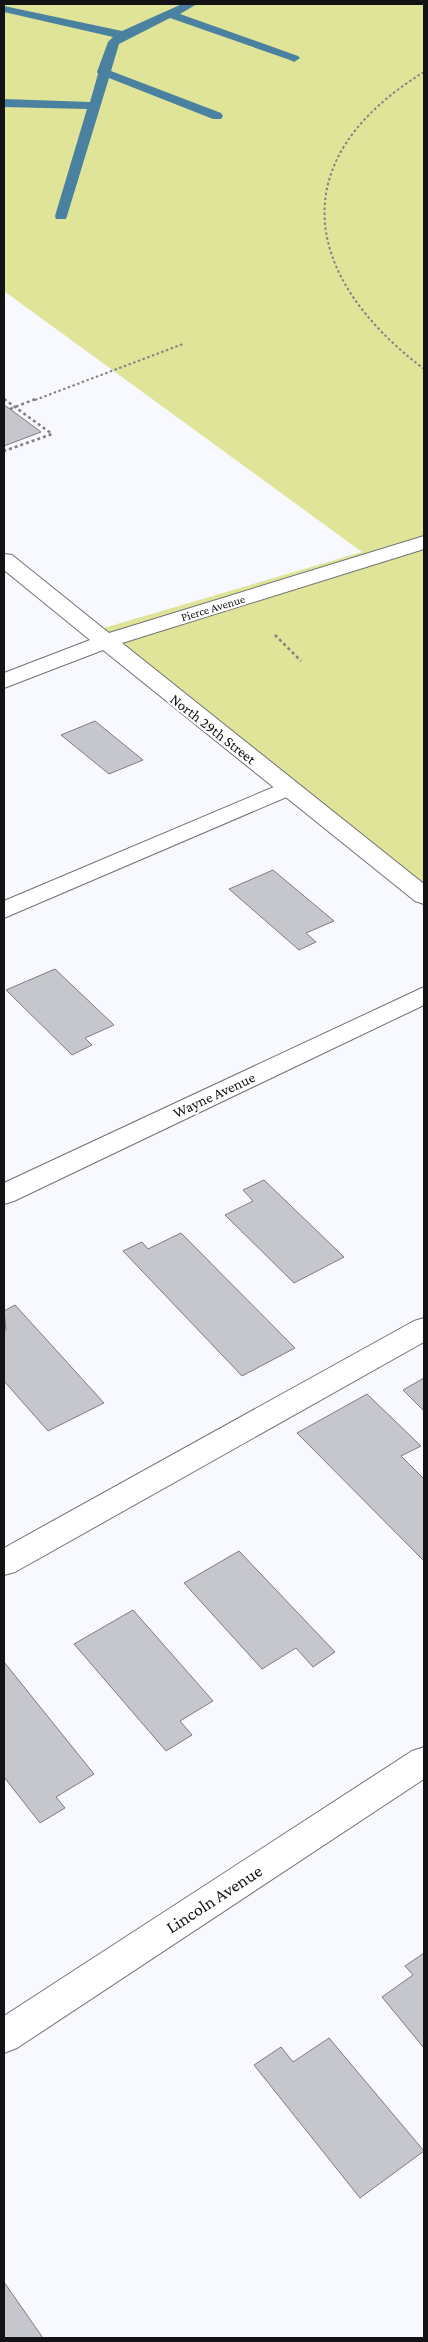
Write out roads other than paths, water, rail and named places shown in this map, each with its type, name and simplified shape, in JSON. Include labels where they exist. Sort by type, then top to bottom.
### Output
[{"type":"street","name":"Pierce Avenue","points":[[4,681],[104,642],[424,542]]},
{"type":"street","name":"North 29th Street","points":[[4,560],[104,642],[424,896]]},
{"type":"street","points":[[4,910],[288,788]]},
{"type":"street","name":"Wayne Avenue","points":[[4,1194],[424,995]]},
{"type":"street","points":[[4,1563],[424,1330]]},
{"type":"street","name":"Lincoln Avenue","points":[[4,2036],[424,1761]]},
{"type":"waterway","points":[[124,35],[191,4]]},
{"type":"waterway","points":[[4,9],[107,33],[124,35]]},
{"type":"waterway","points":[[170,14],[294,58]]},
{"type":"waterway","points":[[105,73],[114,42],[124,35]]},
{"type":"waterway","points":[[61,216],[105,73]]},
{"type":"waterway","points":[[105,73],[217,116]]},
{"type":"waterway","points":[[4,103],[94,106]]}]
